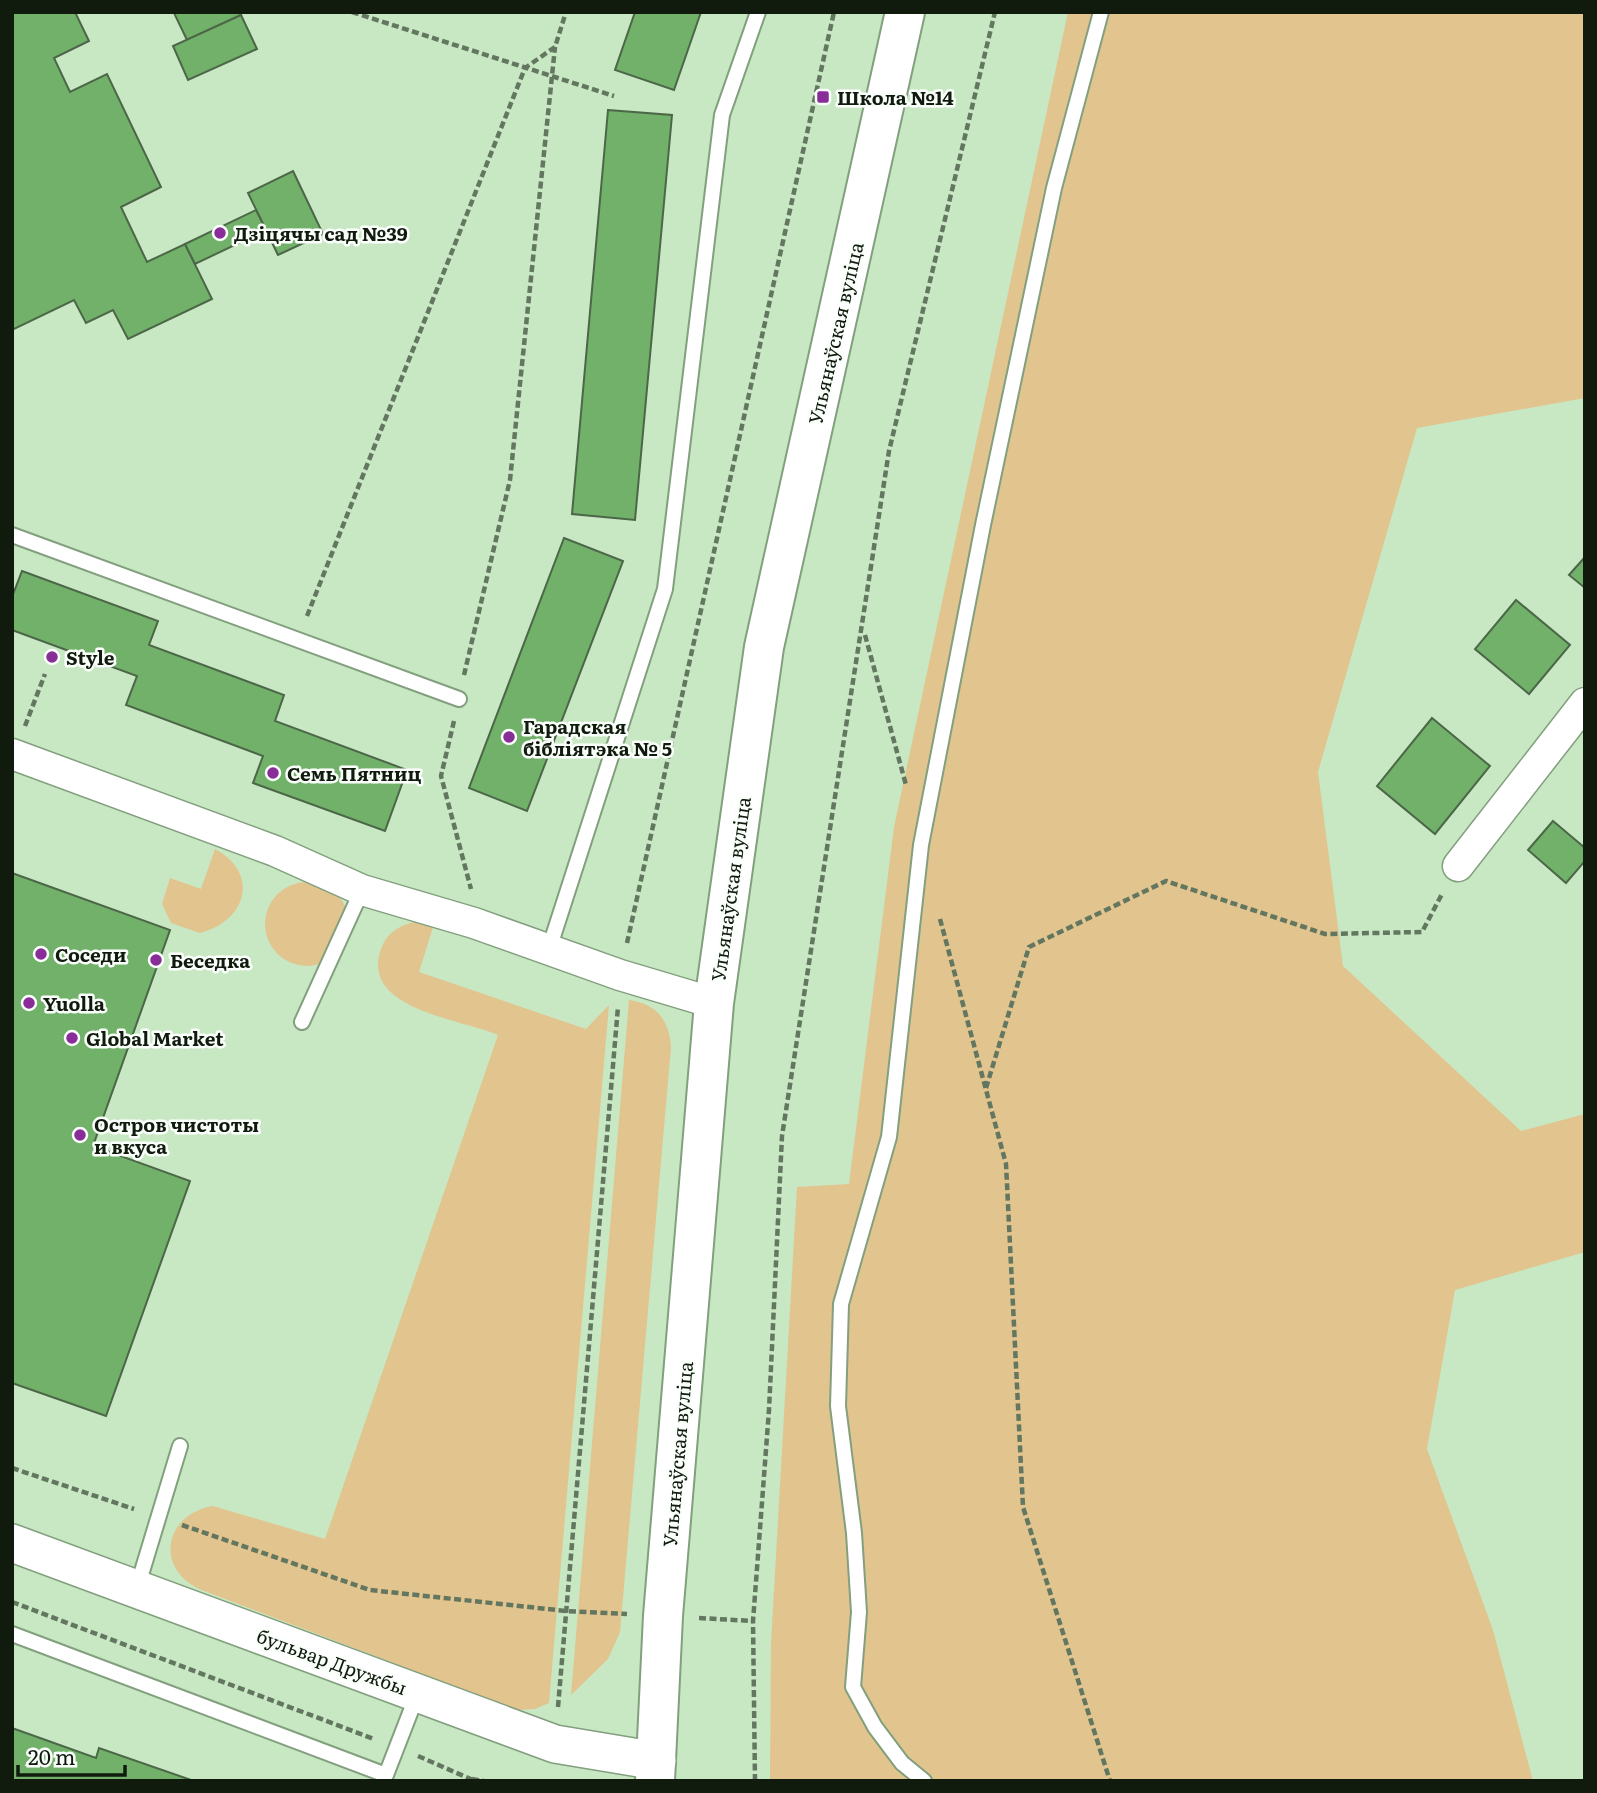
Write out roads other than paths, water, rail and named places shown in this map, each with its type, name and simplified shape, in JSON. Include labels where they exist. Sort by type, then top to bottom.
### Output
[{"type":"main road","name":"Ульянаўская вуліца","points":[[656,1771],[663,1616],[714,1003],[764,647],[905,12]]},
{"type":"street","points":[[1458,866],[1585,703]]},
{"type":"street","points":[[17,746],[275,851],[362,890],[474,923],[620,975],[714,1003]]},
{"type":"street","name":"бульвар Дружбы","points":[[12,1543],[555,1744],[656,1771]]},
{"type":"lane","points":[[549,949],[665,589],[722,115],[758,12]]},
{"type":"lane","points":[[924,1781],[902,1763],[882,1736],[853,1687],[859,1612],[838,1406],[841,1304],[889,1137],[921,845],[983,525],[1051,202],[1101,12]]},
{"type":"lane","points":[[12,536],[459,699]]},
{"type":"lane","points":[[302,1022],[362,890]]},
{"type":"lane","points":[[137,1590],[180,1446]]},
{"type":"lane","points":[[12,1634],[386,1775],[418,1693]]},
{"type":"place","name":"Школа №14","points":[[823,97]]},
{"type":"place","name":"Дзіцячы сад №39","points":[[220,233]]},
{"type":"place","name":"Style","points":[[52,657]]},
{"type":"place","name":"Гарадская бібліятэка № 5","points":[[509,737]]},
{"type":"place","name":"Семь Пятниц","points":[[273,773]]},
{"type":"place","name":"Соседи","points":[[41,954]]},
{"type":"place","name":"Беседка","points":[[156,960]]},
{"type":"place","name":"Yuolla","points":[[29,1003]]},
{"type":"place","name":"Global Market","points":[[72,1038]]},
{"type":"place","name":"Остров чистоты и вкуса","points":[[80,1135]]}]
